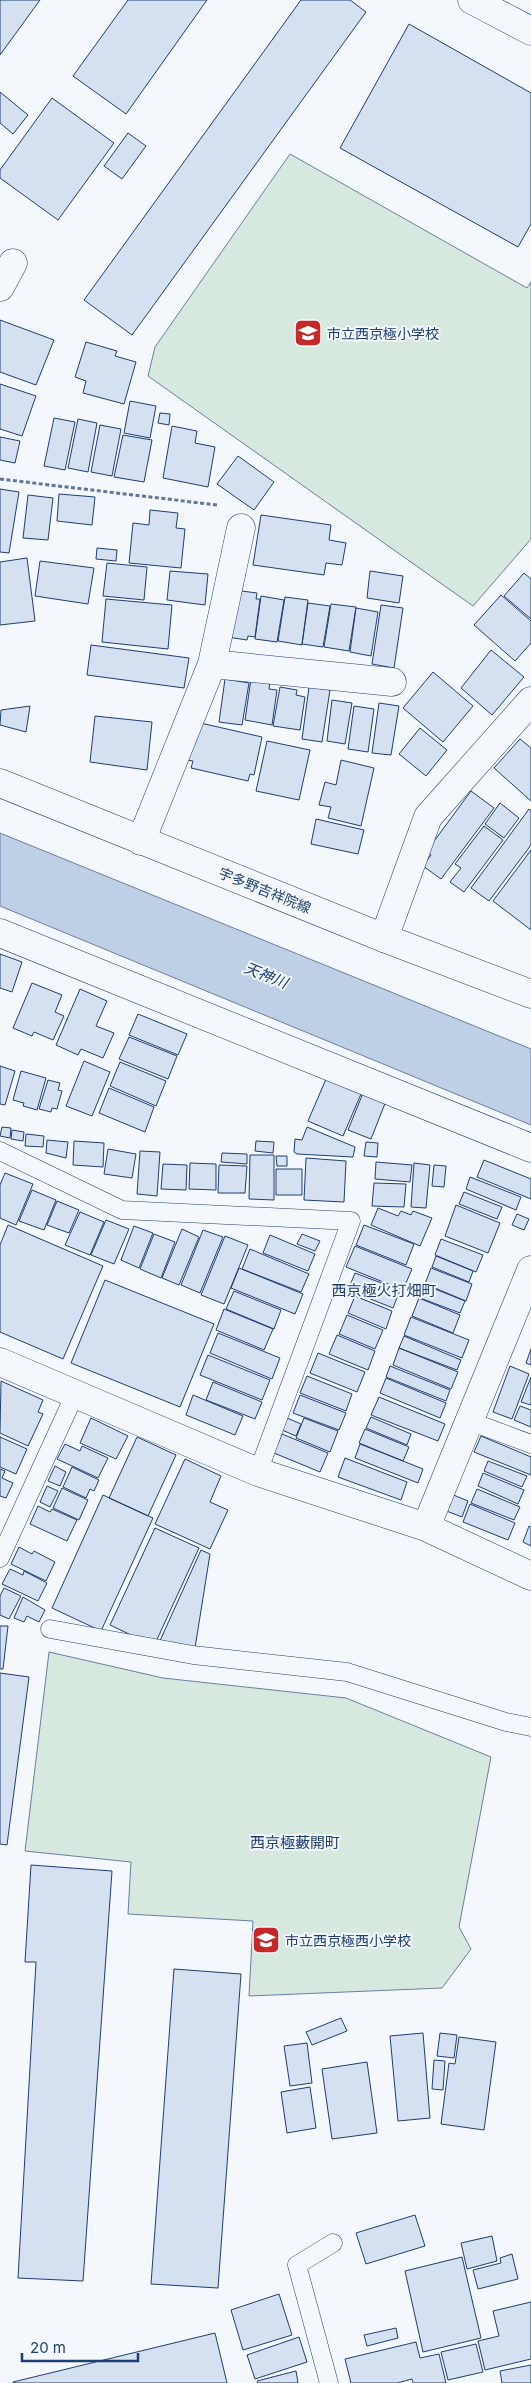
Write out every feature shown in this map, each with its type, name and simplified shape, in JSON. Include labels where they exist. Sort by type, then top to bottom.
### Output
[{"type":"street","points":[[472,0],[531,31]]},
{"type":"street","points":[[0,287],[13,263]]},
{"type":"street","points":[[141,841],[212,664],[240,528]]},
{"type":"street","points":[[212,664],[392,682]]},
{"type":"street","points":[[384,938],[428,816],[531,701]]},
{"type":"street","name":"宇多野吉祥院線","points":[[0,784],[384,938],[531,994]]},
{"type":"street","points":[[0,932],[531,1148]]},
{"type":"street","points":[[426,1527],[531,1270]]},
{"type":"street","points":[[0,1362],[258,1472],[426,1527],[531,1576]]},
{"type":"lane","points":[[0,1151],[122,1210],[351,1221],[258,1472]]},
{"type":"lane","points":[[0,1558],[75,1394]]},
{"type":"lane","points":[[469,1421],[531,1444]]},
{"type":"lane","points":[[50,1629],[193,1655],[347,1672],[506,1722],[531,1727]]},
{"type":"lane","points":[[329,2383],[297,2265],[333,2243]]},
{"type":"path","points":[[0,479],[218,506],[240,528]]},
{"type":"shaded area","points":[[290,154],[527,288],[531,282],[531,539],[473,606],[148,376],[155,347]]},
{"type":"shaded area","points":[[49,1652],[163,1678],[346,1698],[491,1757],[459,1927],[471,1949],[442,1988],[249,1996],[253,1921],[128,1914],[131,1862],[25,1851]]},
{"type":"water","name":"天神川","points":[[0,833],[531,1049],[531,1125],[0,906]]},
{"type":"building","points":[[0,0],[40,0],[0,55]]},
{"type":"building","points":[[128,0],[207,0],[126,114],[73,76]]},
{"type":"building","points":[[301,0],[350,0],[366,12],[132,335],[84,300]]},
{"type":"building","points":[[409,24],[531,93],[531,224],[518,247],[340,148]]},
{"type":"building","points":[[0,92],[28,115],[13,134],[0,123]]},
{"type":"building","points":[[52,98],[114,143],[58,220],[0,178],[0,170]]},
{"type":"building","points":[[128,133],[146,146],[122,179],[104,166]]},
{"type":"building","points":[[0,320],[54,340],[36,385],[0,372]]},
{"type":"building","points":[[86,342],[117,351],[115,356],[136,362],[124,404],[83,393],[86,381],[75,377]]},
{"type":"building","points":[[0,384],[36,396],[22,436],[0,429]]},
{"type":"building","points":[[130,401],[156,406],[150,438],[124,433]]},
{"type":"building","points":[[160,413],[170,414],[169,425],[158,423]]},
{"type":"building","points":[[54,418],[75,422],[65,470],[44,466]]},
{"type":"building","points":[[78,419],[97,423],[88,472],[68,468]]},
{"type":"building","points":[[100,425],[121,429],[112,476],[91,472]]},
{"type":"building","points":[[172,426],[197,431],[195,443],[215,447],[208,487],[163,478]]},
{"type":"building","points":[[123,435],[152,440],[144,482],[114,477]]},
{"type":"building","points":[[0,437],[20,441],[15,463],[0,460]]},
{"type":"building","points":[[238,456],[274,482],[254,510],[217,484]]},
{"type":"building","points":[[0,489],[19,492],[9,553],[0,552]]},
{"type":"building","points":[[59,494],[95,497],[92,525],[57,521]]},
{"type":"building","points":[[28,495],[53,498],[48,540],[23,538]]},
{"type":"building","points":[[150,510],[178,513],[176,528],[185,529],[181,568],[129,563],[133,523],[149,525]]},
{"type":"building","points":[[261,515],[331,525],[329,540],[346,543],[342,565],[326,563],[324,575],[253,565]]},
{"type":"building","points":[[97,548],[117,550],[116,561],[96,559]]},
{"type":"building","points":[[27,558],[35,621],[0,625],[0,562]]},
{"type":"building","points":[[40,561],[94,568],[88,604],[35,596]]},
{"type":"building","points":[[107,563],[147,567],[144,600],[103,596]]},
{"type":"building","points":[[170,571],[208,574],[205,605],[167,600]]},
{"type":"building","points":[[370,571],[403,576],[399,603],[367,598]]},
{"type":"building","points":[[524,573],[531,579],[531,619],[504,596]]},
{"type":"building","points":[[234,590],[257,593],[256,599],[260,599],[255,637],[248,636],[247,640],[227,637]]},
{"type":"building","points":[[501,595],[531,621],[531,643],[515,661],[474,625]]},
{"type":"building","points":[[261,596],[284,600],[277,642],[255,639]]},
{"type":"building","points":[[285,597],[308,600],[302,645],[278,641]]},
{"type":"building","points":[[106,599],[172,605],[168,649],[102,642]]},
{"type":"building","points":[[308,603],[330,606],[323,647],[302,644]]},
{"type":"building","points":[[331,604],[356,607],[349,651],[324,647]]},
{"type":"building","points":[[381,605],[403,608],[394,668],[372,664]]},
{"type":"building","points":[[356,608],[378,612],[371,656],[350,652]]},
{"type":"building","points":[[91,645],[189,658],[184,688],[87,675]]},
{"type":"building","points":[[491,650],[524,677],[492,715],[461,688]]},
{"type":"building","points":[[433,672],[473,706],[443,742],[403,708]]},
{"type":"building","points":[[225,679],[249,683],[242,725],[219,722]]},
{"type":"building","points":[[251,679],[270,682],[269,689],[277,690],[272,725],[245,720]]},
{"type":"building","points":[[280,687],[297,690],[296,695],[305,697],[300,730],[273,726]]},
{"type":"building","points":[[309,687],[330,690],[322,742],[302,739]]},
{"type":"building","points":[[332,700],[352,703],[345,744],[327,741]]},
{"type":"building","points":[[379,703],[399,706],[391,755],[372,753]]},
{"type":"building","points":[[30,706],[26,732],[0,725],[1,710]]},
{"type":"building","points":[[354,706],[374,709],[368,752],[348,749]]},
{"type":"building","points":[[95,716],[152,722],[147,770],[90,762]]},
{"type":"building","points":[[196,722],[262,737],[254,775],[250,774],[248,781],[191,768],[193,761],[187,760]]},
{"type":"building","points":[[420,728],[447,750],[426,776],[399,754]]},
{"type":"building","points":[[520,739],[531,748],[531,801],[494,768]]},
{"type":"building","points":[[267,741],[310,750],[299,800],[256,791]]},
{"type":"building","points":[[341,760],[374,768],[361,826],[328,818],[331,807],[319,805],[325,782],[336,785]]},
{"type":"building","points":[[471,791],[494,808],[441,879],[423,866],[431,855],[426,852]]},
{"type":"building","points":[[500,803],[519,818],[504,838],[485,824]]},
{"type":"building","points":[[529,809],[531,811],[531,845],[489,901],[471,888]]},
{"type":"building","points":[[316,819],[364,830],[358,854],[311,844]]},
{"type":"building","points":[[484,826],[503,840],[464,892],[450,882],[461,868],[455,864]]},
{"type":"building","points":[[531,850],[531,930],[493,901]]},
{"type":"building","points":[[0,954],[22,962],[12,992],[0,988]]},
{"type":"building","points":[[32,983],[62,995],[55,1012],[64,1016],[53,1040],[34,1032],[32,1036],[13,1028]]},
{"type":"building","points":[[80,989],[107,1001],[96,1026],[114,1033],[103,1058],[81,1049],[78,1055],[56,1045]]},
{"type":"building","points":[[138,1014],[187,1034],[178,1055],[129,1035]]},
{"type":"building","points":[[129,1037],[177,1056],[168,1079],[119,1059]]},
{"type":"building","points":[[84,1061],[110,1072],[92,1116],[66,1106]]},
{"type":"building","points":[[120,1062],[166,1081],[156,1106],[110,1086]]},
{"type":"building","points":[[0,1066],[15,1071],[5,1105],[0,1104]]},
{"type":"building","points":[[21,1071],[46,1078],[37,1110],[23,1106],[24,1103],[13,1100]]},
{"type":"building","points":[[326,1079],[361,1094],[343,1136],[308,1121]]},
{"type":"building","points":[[48,1080],[60,1083],[58,1090],[62,1091],[57,1109],[52,1108],[51,1112],[39,1109]]},
{"type":"building","points":[[109,1088],[154,1107],[145,1132],[99,1113]]},
{"type":"building","points":[[363,1093],[386,1101],[371,1139],[348,1130]]},
{"type":"building","points":[[2,1127],[11,1128],[10,1138],[0,1136]]},
{"type":"building","points":[[307,1127],[355,1147],[353,1157],[297,1154],[294,1152],[295,1139],[302,1140]]},
{"type":"building","points":[[12,1130],[24,1132],[23,1141],[11,1139]]},
{"type":"building","points":[[26,1134],[44,1136],[43,1147],[25,1146]]},
{"type":"building","points":[[47,1140],[68,1142],[66,1158],[46,1153]]},
{"type":"building","points":[[74,1141],[104,1143],[103,1167],[73,1165]]},
{"type":"building","points":[[256,1141],[274,1142],[273,1153],[255,1151]]},
{"type":"building","points":[[366,1142],[378,1143],[377,1157],[364,1156]]},
{"type":"building","points":[[108,1149],[136,1154],[132,1178],[104,1174]]},
{"type":"building","points":[[140,1151],[160,1152],[157,1196],[137,1194]]},
{"type":"building","points":[[222,1153],[247,1154],[247,1164],[221,1162]]},
{"type":"building","points":[[250,1155],[274,1155],[274,1200],[249,1199]]},
{"type":"building","points":[[276,1156],[287,1156],[287,1166],[277,1166]]},
{"type":"building","points":[[306,1158],[346,1161],[344,1202],[304,1200]]},
{"type":"building","points":[[484,1160],[531,1179],[531,1199],[477,1177]]},
{"type":"building","points":[[376,1162],[412,1165],[410,1182],[375,1179]]},
{"type":"building","points":[[190,1163],[216,1164],[216,1190],[189,1189]]},
{"type":"building","points":[[414,1163],[430,1165],[426,1208],[411,1207]]},
{"type":"building","points":[[163,1164],[187,1165],[186,1190],[161,1189]]},
{"type":"building","points":[[219,1165],[247,1166],[245,1193],[218,1193]]},
{"type":"building","points":[[434,1165],[446,1166],[444,1187],[432,1186]]},
{"type":"building","points":[[276,1169],[302,1169],[302,1195],[276,1195]]},
{"type":"building","points":[[5,1173],[33,1184],[16,1225],[0,1218],[0,1185]]},
{"type":"building","points":[[470,1177],[521,1197],[516,1210],[466,1189]]},
{"type":"building","points":[[374,1183],[406,1184],[404,1207],[372,1206]]},
{"type":"building","points":[[32,1190],[56,1200],[44,1230],[19,1221]]},
{"type":"building","points":[[464,1192],[502,1207],[497,1219],[459,1204]]},
{"type":"building","points":[[57,1201],[79,1210],[69,1233],[47,1225]]},
{"type":"building","points":[[456,1205],[500,1223],[488,1253],[445,1236]]},
{"type":"building","points":[[378,1208],[398,1216],[401,1211],[411,1215],[413,1211],[432,1218],[420,1246],[371,1225]]},
{"type":"building","points":[[80,1212],[104,1222],[90,1255],[65,1245]]},
{"type":"building","points":[[517,1214],[529,1219],[524,1230],[512,1225]]},
{"type":"building","points":[[106,1220],[129,1229],[114,1264],[91,1255]]},
{"type":"building","points":[[8,1225],[103,1266],[63,1359],[0,1332],[0,1245]]},
{"type":"building","points":[[364,1225],[414,1244],[406,1265],[356,1245]]},
{"type":"building","points":[[134,1226],[153,1233],[139,1268],[121,1260]]},
{"type":"building","points":[[182,1229],[199,1237],[179,1285],[162,1278]]},
{"type":"building","points":[[203,1230],[223,1237],[200,1293],[181,1285]]},
{"type":"building","points":[[154,1234],[175,1242],[161,1278],[140,1269]]},
{"type":"building","points":[[302,1234],[320,1241],[315,1251],[297,1244]]},
{"type":"building","points":[[270,1235],[315,1254],[308,1271],[263,1253]]},
{"type":"building","points":[[225,1236],[248,1245],[224,1304],[201,1295]]},
{"type":"building","points":[[441,1239],[483,1255],[476,1272],[435,1255]]},
{"type":"building","points":[[355,1246],[412,1269],[403,1290],[346,1267]]},
{"type":"building","points":[[250,1249],[309,1274],[301,1292],[242,1269]]},
{"type":"building","points":[[436,1256],[473,1271],[469,1282],[432,1267]]},
{"type":"building","points":[[239,1268],[303,1294],[295,1314],[231,1288]]},
{"type":"building","points":[[431,1268],[472,1284],[466,1301],[425,1284]]},
{"type":"building","points":[[355,1273],[400,1290],[393,1308],[348,1290]]},
{"type":"building","points":[[105,1280],[214,1324],[180,1407],[71,1363]]},
{"type":"building","points":[[425,1285],[465,1301],[460,1313],[420,1298]]},
{"type":"building","points":[[234,1291],[281,1310],[274,1329],[226,1309]]},
{"type":"building","points":[[355,1296],[392,1311],[386,1329],[348,1313]]},
{"type":"building","points":[[419,1298],[460,1315],[453,1333],[412,1316]]},
{"type":"building","points":[[224,1309],[273,1329],[264,1350],[216,1330]]},
{"type":"building","points":[[347,1315],[383,1330],[375,1349],[339,1334]]},
{"type":"building","points":[[411,1317],[469,1340],[462,1358],[404,1335]]},
{"type":"building","points":[[218,1333],[280,1358],[272,1379],[210,1353]]},
{"type":"building","points":[[337,1335],[375,1351],[368,1370],[329,1354]]},
{"type":"building","points":[[404,1336],[461,1360],[457,1370],[399,1348]]},
{"type":"building","points":[[399,1348],[458,1372],[451,1389],[393,1365]]},
{"type":"building","points":[[531,1349],[531,1365],[526,1363]]},
{"type":"building","points":[[318,1353],[365,1372],[357,1392],[310,1373]]},
{"type":"building","points":[[208,1355],[270,1380],[262,1400],[200,1375]]},
{"type":"building","points":[[390,1366],[450,1390],[446,1401],[386,1377]]},
{"type":"building","points":[[510,1366],[529,1374],[512,1419],[493,1412]]},
{"type":"building","points":[[307,1376],[352,1394],[346,1411],[300,1393]]},
{"type":"building","points":[[531,1377],[531,1405],[521,1402]]},
{"type":"building","points":[[386,1378],[446,1403],[440,1418],[380,1393]]},
{"type":"building","points":[[1,1381],[43,1400],[38,1412],[43,1414],[28,1446],[0,1433]]},
{"type":"building","points":[[213,1382],[262,1402],[255,1419],[206,1400]]},
{"type":"building","points":[[193,1395],[243,1416],[235,1435],[186,1415]]},
{"type":"building","points":[[300,1395],[346,1413],[339,1430],[293,1413]]},
{"type":"building","points":[[379,1397],[445,1424],[438,1441],[371,1415]]},
{"type":"building","points":[[520,1406],[531,1410],[531,1427],[514,1420]]},
{"type":"building","points":[[371,1417],[411,1434],[407,1445],[366,1428]]},
{"type":"building","points":[[91,1418],[128,1436],[116,1459],[80,1443]]},
{"type":"building","points":[[287,1418],[301,1424],[296,1436],[282,1430]]},
{"type":"building","points":[[304,1418],[338,1431],[330,1452],[296,1438]]},
{"type":"building","points":[[365,1429],[409,1447],[403,1461],[359,1443]]},
{"type":"building","points":[[282,1434],[328,1453],[320,1472],[274,1453]]},
{"type":"building","points":[[481,1436],[531,1457],[531,1475],[474,1452]]},
{"type":"building","points":[[0,1437],[27,1449],[16,1474],[0,1467]]},
{"type":"building","points":[[137,1437],[176,1455],[148,1516],[109,1498]]},
{"type":"building","points":[[65,1444],[80,1451],[82,1446],[108,1458],[98,1478],[57,1459]]},
{"type":"building","points":[[360,1444],[423,1469],[418,1483],[355,1458]]},
{"type":"building","points":[[345,1458],[407,1482],[401,1500],[338,1477]]},
{"type":"building","points":[[185,1459],[221,1476],[210,1502],[228,1510],[210,1549],[155,1524]]},
{"type":"building","points":[[488,1461],[527,1476],[522,1487],[484,1471]]},
{"type":"building","points":[[55,1466],[66,1472],[60,1486],[48,1481]]},
{"type":"building","points":[[72,1467],[99,1480],[94,1491],[90,1489],[86,1498],[63,1487]]},
{"type":"building","points":[[0,1469],[5,1471],[2,1478],[13,1483],[6,1498],[0,1496]]},
{"type":"building","points":[[483,1473],[524,1490],[518,1504],[478,1486]]},
{"type":"building","points":[[47,1486],[58,1491],[50,1507],[40,1502]]},
{"type":"building","points":[[62,1488],[88,1500],[79,1520],[53,1508]]},
{"type":"building","points":[[477,1489],[520,1507],[514,1520],[471,1503]]},
{"type":"building","points":[[451,1494],[468,1501],[462,1517],[444,1510]]},
{"type":"building","points":[[103,1495],[153,1518],[101,1631],[52,1608]]},
{"type":"building","points":[[470,1504],[515,1523],[508,1540],[463,1522]]},
{"type":"building","points":[[38,1506],[50,1512],[52,1509],[77,1520],[67,1541],[30,1524]]},
{"type":"building","points":[[529,1526],[531,1527],[531,1546],[523,1542]]},
{"type":"building","points":[[155,1528],[199,1548],[154,1646],[110,1625]]},
{"type":"building","points":[[19,1547],[32,1554],[34,1551],[55,1562],[46,1581],[11,1564]]},
{"type":"building","points":[[201,1550],[210,1554],[195,1648],[159,1643]]},
{"type":"building","points":[[10,1569],[23,1575],[24,1571],[47,1583],[38,1601],[2,1584]]},
{"type":"building","points":[[4,1588],[21,1596],[9,1619],[0,1615],[0,1596]]},
{"type":"building","points":[[23,1597],[45,1610],[39,1622],[27,1616],[24,1622],[14,1618]]},
{"type":"building","points":[[0,1626],[8,1626],[3,1669],[0,1669]]},
{"type":"building","points":[[0,1673],[29,1677],[7,1845],[0,1844]]},
{"type":"building","points":[[31,1865],[112,1871],[83,2281],[18,2278],[36,1962],[25,1962]]},
{"type":"building","points":[[174,1969],[241,1974],[218,2288],[151,2284]]},
{"type":"building","points":[[341,2018],[347,2031],[312,2045],[306,2032]]},
{"type":"building","points":[[423,2033],[430,2118],[398,2121],[390,2036]]},
{"type":"building","points":[[440,2033],[457,2035],[454,2058],[437,2056]]},
{"type":"building","points":[[459,2037],[496,2042],[484,2130],[441,2124],[449,2063],[455,2064]]},
{"type":"building","points":[[307,2043],[312,2083],[290,2086],[284,2046]]},
{"type":"building","points":[[434,2060],[445,2061],[443,2090],[432,2089]]},
{"type":"building","points":[[367,2062],[377,2133],[332,2139],[322,2069]]},
{"type":"building","points":[[310,2087],[316,2128],[287,2133],[281,2092]]},
{"type":"building","points":[[415,2215],[425,2246],[366,2264],[356,2233]]},
{"type":"building","points":[[492,2236],[497,2261],[467,2269],[461,2243]]},
{"type":"building","points":[[512,2254],[518,2279],[478,2289],[473,2270],[501,2263],[500,2258]]},
{"type":"building","points":[[462,2257],[481,2338],[423,2352],[405,2271]]},
{"type":"building","points":[[279,2294],[292,2335],[243,2350],[231,2310]]},
{"type":"building","points":[[531,2302],[531,2359],[485,2370],[478,2341],[499,2336],[493,2311]]},
{"type":"building","points":[[396,2328],[398,2338],[367,2346],[364,2335]]},
{"type":"building","points":[[215,2333],[227,2383],[13,2383],[13,2382]]},
{"type":"building","points":[[299,2337],[307,2362],[255,2379],[247,2355]]},
{"type":"building","points":[[416,2342],[420,2358],[439,2354],[446,2383],[413,2383],[412,2379],[397,2383],[351,2383],[345,2359]]},
{"type":"building","points":[[476,2344],[483,2372],[448,2380],[441,2352]]},
{"type":"building","points":[[531,2365],[531,2383],[502,2383],[500,2371]]},
{"type":"building","points":[[296,2371],[298,2383],[258,2383],[257,2381]]},
{"type":"place","name":"市立西京極小学校","points":[[308,333]]},
{"type":"place","name":"市立西京極西小学校","points":[[266,1940]]},
{"type":"district","name":"西京極火打畑町","points":[[384,1290]]},
{"type":"district","name":"西京極藪開町","points":[[295,1842]]}]
